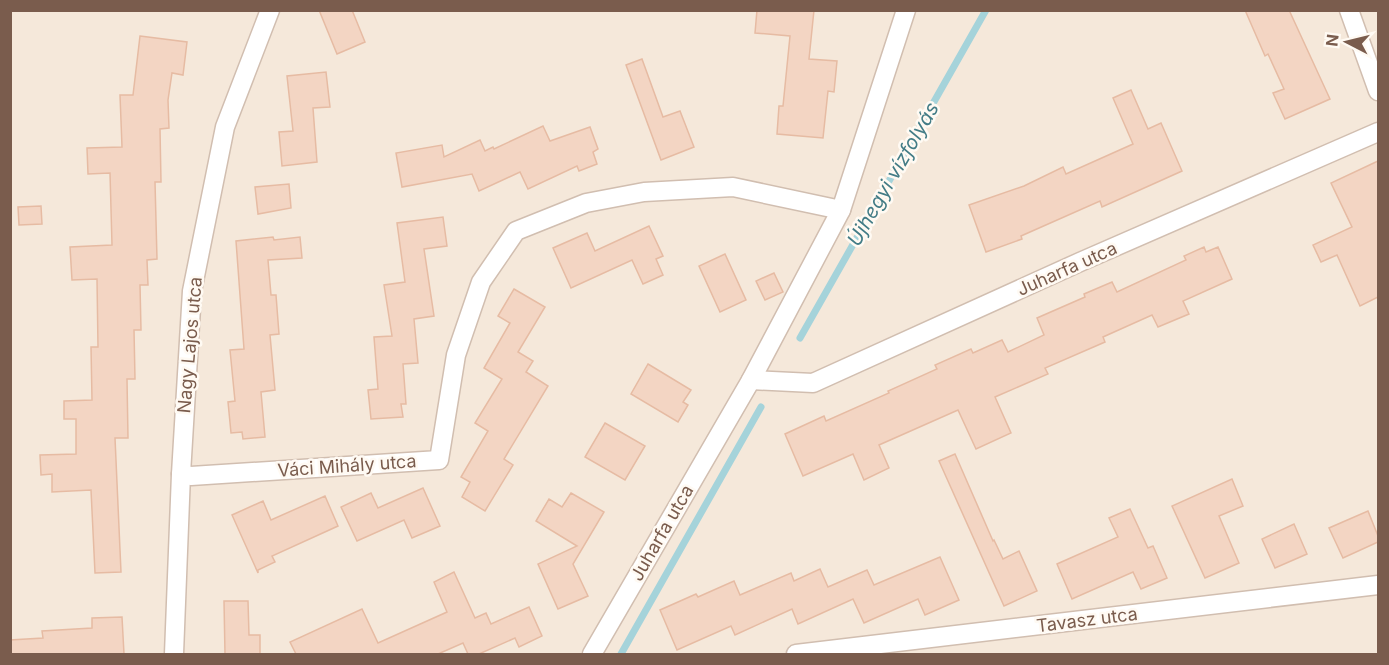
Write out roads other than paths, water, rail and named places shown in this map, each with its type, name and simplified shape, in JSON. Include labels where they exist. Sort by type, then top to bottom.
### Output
[{"type":"street","name":"Nagy Lajos utca","points":[[174,654],[181,474],[192,291],[225,127],[270,10]]},
{"type":"street","name":"Juharfa utca","points":[[592,654],[751,380],[841,210],[906,10]]},
{"type":"street","points":[[1349,10],[1378,91]]},
{"type":"street","name":"Juharfa utca","points":[[751,380],[813,383],[1080,262],[1378,132]]},
{"type":"street","name":"Váci Mihály utca","points":[[181,474],[191,476],[439,460],[456,355],[482,282],[516,231],[586,203],[644,192],[733,187],[841,210]]},
{"type":"street","name":"Tavasz utca","points":[[796,654],[1378,585]]},
{"type":"waterway","name":"Újhegyi vízfolyás","points":[[800,338],[986,10]]},
{"type":"waterway","name":"Újhegyi vízfolyás","points":[[621,654],[761,407]]}]
